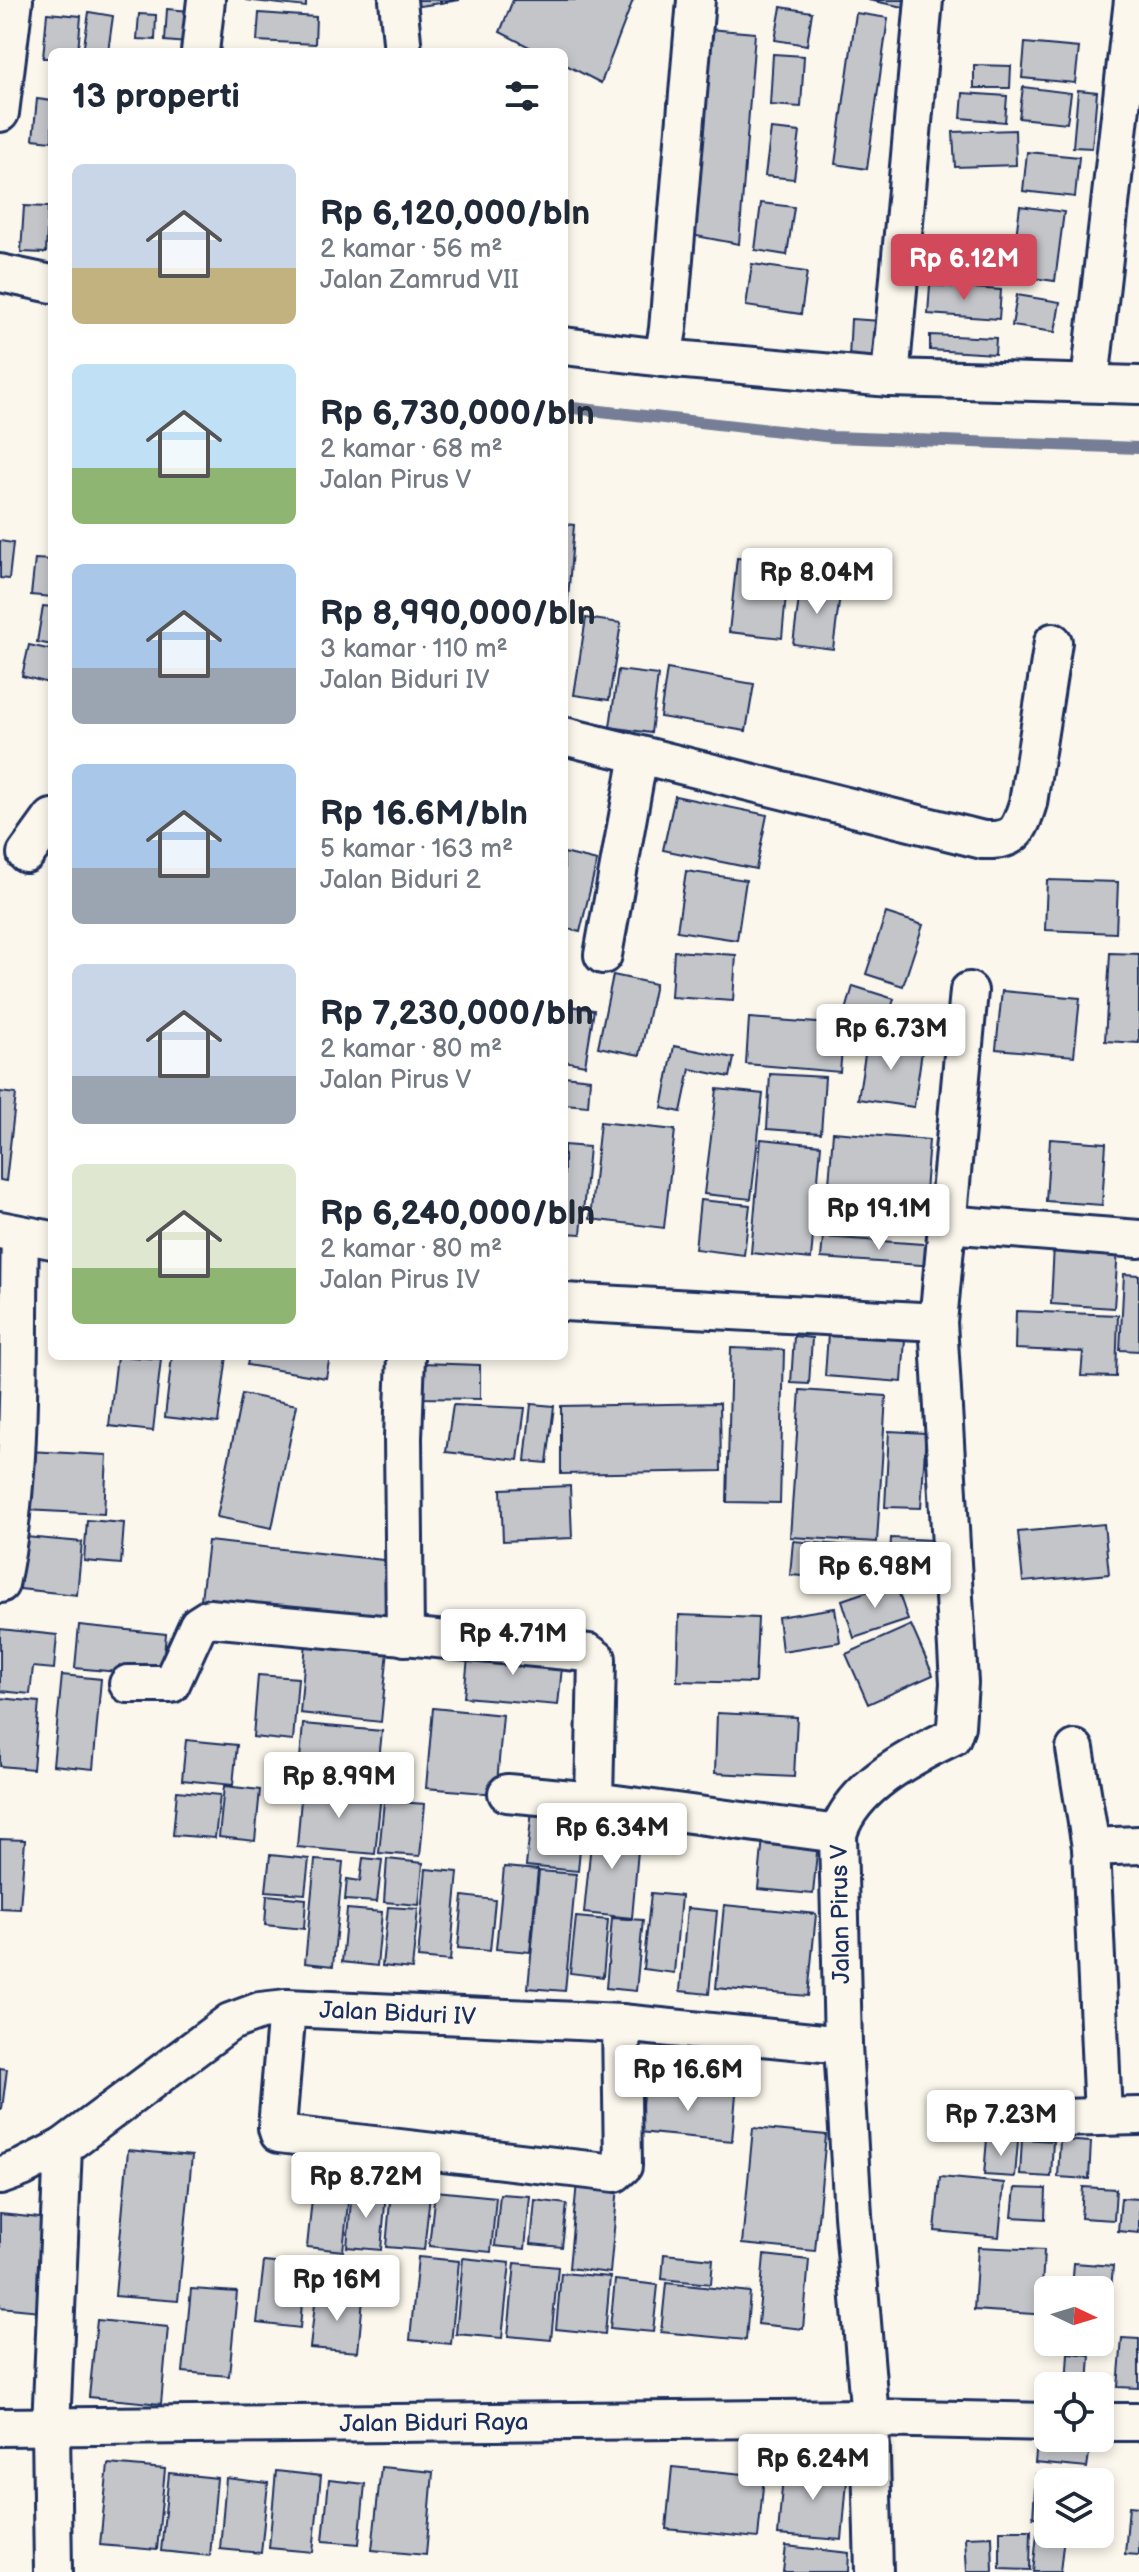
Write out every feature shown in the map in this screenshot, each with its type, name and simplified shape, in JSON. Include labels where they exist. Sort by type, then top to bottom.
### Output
[{"type":"street","points":[[0,113],[14,0]]},
{"type":"street","points":[[200,48],[206,0]]},
{"type":"street","points":[[398,0],[403,48]]},
{"type":"street","points":[[663,358],[696,0]]},
{"type":"street","points":[[890,378],[924,0]]},
{"type":"street","points":[[1090,382],[1133,0]]},
{"type":"street","points":[[0,273],[48,283]]},
{"type":"street","points":[[568,346],[890,378],[1139,385]]},
{"type":"street","points":[[568,737],[983,840],[998,841],[1010,837],[1021,826],[1028,803],[1053,642]]},
{"type":"street","points":[[603,955],[639,755]]},
{"type":"street","points":[[26,854],[48,824]]},
{"type":"street","name":"Jalan Pirus V","points":[[874,2572],[870,2418],[843,2045],[838,1834],[842,1818],[852,1805],[904,1760],[952,1737],[956,1726],[959,1683],[938,1322],[969,991]]},
{"type":"street","points":[[946,1224],[1139,1239]]},
{"type":"street","points":[[0,1584],[14,1464],[24,1235]]},
{"type":"street","points":[[568,1302],[938,1322]]},
{"type":"street","points":[[405,1637],[403,1438],[406,1360]]},
{"type":"street","points":[[128,1684],[171,1684],[198,1625],[209,1618],[589,1653],[595,1656],[594,1801]]},
{"type":"street","points":[[1075,1749],[1091,1847],[1103,2116]]},
{"type":"street","points":[[507,1793],[594,1801],[838,1834]]},
{"type":"street","points":[[1091,1847],[1139,1845]]},
{"type":"street","points":[[287,2008],[279,2134],[615,2173],[623,2166],[621,2023]]},
{"type":"street","name":"Jalan Biduri IV","points":[[0,2176],[63,2147],[230,2022],[260,2011],[287,2008],[621,2023],[843,2045]]},
{"type":"street","points":[[981,2120],[1139,2116]]},
{"type":"street","points":[[53,2572],[51,2427],[63,2147]]},
{"type":"street","name":"Jalan Biduri Raya","points":[[0,2427],[870,2418],[1034,2422]]},
{"type":"street","points":[[1114,2422],[1139,2422]]},
{"type":"building","points":[[245,0],[306,0],[306,7]]},
{"type":"building","points":[[412,0],[460,0],[413,7]]},
{"type":"building","points":[[513,0],[633,0],[601,83],[568,66],[568,48],[531,48],[500,32]]},
{"type":"building","points":[[868,0],[905,0],[904,7]]},
{"type":"building","points":[[781,7],[812,12],[807,45],[775,40]]},
{"type":"building","points":[[167,9],[190,11],[187,43],[165,41]]},
{"type":"building","points":[[89,12],[113,16],[109,48],[84,48]]},
{"type":"building","points":[[47,13],[81,16],[78,48],[48,48],[48,58],[43,58]]},
{"type":"building","points":[[259,13],[316,17],[315,44],[257,41]]},
{"type":"building","points":[[856,13],[888,18],[867,169],[835,164]]},
{"type":"building","points":[[139,14],[156,15],[155,40],[137,39]]},
{"type":"building","points":[[708,29],[755,33],[739,244],[691,235]]},
{"type":"building","points":[[1025,43],[1079,48],[1075,83],[1022,78]]},
{"type":"building","points":[[773,54],[804,56],[801,107],[770,105]]},
{"type":"building","points":[[974,65],[1011,66],[1010,88],[974,88]]},
{"type":"building","points":[[1023,87],[1071,93],[1067,123],[1019,118]]},
{"type":"building","points":[[1078,90],[1097,92],[1092,148],[1073,147]]},
{"type":"building","points":[[963,93],[1007,96],[1005,122],[961,118]]},
{"type":"building","points":[[37,99],[48,100],[48,141],[33,139]]},
{"type":"building","points":[[771,129],[800,132],[794,179],[765,176]]},
{"type":"building","points":[[1015,130],[1016,165],[955,167],[953,132]]},
{"type":"building","points":[[1027,152],[1079,157],[1075,197],[1023,191]]},
{"type":"building","points":[[761,203],[794,207],[787,255],[755,250]]},
{"type":"building","points":[[24,206],[48,207],[46,253],[21,252]]},
{"type":"building","points":[[1020,206],[1064,212],[1055,281],[1011,275]]},
{"type":"building","points":[[948,240],[1010,249],[1006,275],[944,266]]},
{"type":"building","points":[[752,264],[807,272],[801,314],[746,306]]},
{"type":"building","points":[[930,285],[1001,290],[999,319],[928,314]]},
{"type":"building","points":[[1017,295],[1060,302],[1055,332],[1012,326]]},
{"type":"building","points":[[851,319],[881,321],[879,359],[849,358]]},
{"type":"building","points":[[930,335],[996,338],[995,354],[930,350]]},
{"type":"building","points":[[568,524],[574,525],[568,599]]},
{"type":"building","points":[[0,541],[13,543],[9,579],[0,578]]},
{"type":"building","points":[[737,558],[789,563],[782,638],[729,632]]},
{"type":"building","points":[[35,559],[48,560],[48,597],[31,595]]},
{"type":"building","points":[[801,583],[841,587],[833,649],[793,644]]},
{"type":"building","points":[[43,606],[48,607],[48,644],[37,642]]},
{"type":"building","points":[[586,618],[621,623],[609,700],[574,695]]},
{"type":"building","points":[[29,645],[48,649],[48,683],[22,676]]},
{"type":"building","points":[[667,669],[754,684],[746,731],[660,717]]},
{"type":"building","points":[[618,670],[658,675],[651,733],[610,727]]},
{"type":"building","points":[[675,796],[767,815],[756,869],[663,850]]},
{"type":"building","points":[[568,854],[597,861],[580,932],[568,929]]},
{"type":"building","points":[[686,871],[746,880],[737,940],[677,931]]},
{"type":"building","points":[[1047,880],[1118,882],[1116,933],[1045,930]]},
{"type":"building","points":[[886,913],[923,925],[903,986],[866,974]]},
{"type":"building","points":[[674,951],[736,955],[733,1001],[671,997]]},
{"type":"building","points":[[1110,953],[1139,954],[1139,1043],[1105,1041]]},
{"type":"building","points":[[613,975],[655,984],[640,1055],[598,1047]]},
{"type":"building","points":[[853,986],[894,999],[886,1026],[845,1014]]},
{"type":"building","points":[[1002,991],[1080,998],[1074,1056],[996,1049]]},
{"type":"building","points":[[568,1006],[594,1010],[585,1065],[568,1062]]},
{"type":"building","points":[[749,1018],[844,1025],[840,1072],[746,1064]]},
{"type":"building","points":[[868,1036],[923,1044],[914,1107],[858,1099]]},
{"type":"building","points":[[674,1046],[734,1058],[730,1077],[690,1069],[681,1112],[662,1108]]},
{"type":"building","points":[[770,1074],[825,1077],[821,1133],[767,1129]]},
{"type":"building","points":[[568,1076],[590,1079],[588,1106],[568,1104]]},
{"type":"building","points":[[717,1089],[763,1094],[751,1199],[704,1194]]},
{"type":"building","points":[[0,1092],[16,1094],[6,1181],[0,1180]]},
{"type":"building","points":[[600,1122],[675,1130],[664,1228],[590,1219]]},
{"type":"building","points":[[833,1132],[929,1140],[924,1205],[828,1197]]},
{"type":"building","points":[[761,1139],[821,1145],[811,1259],[751,1253]]},
{"type":"building","points":[[1050,1139],[1106,1143],[1102,1205],[1046,1201]]},
{"type":"building","points":[[568,1145],[589,1147],[581,1234],[568,1233]]},
{"type":"building","points":[[700,1200],[750,1205],[744,1255],[695,1249]]},
{"type":"building","points":[[823,1237],[937,1245],[935,1266],[821,1258]]},
{"type":"building","points":[[1054,1245],[1118,1249],[1114,1308],[1051,1304]]},
{"type":"building","points":[[1124,1274],[1139,1275],[1139,1351],[1120,1350]]},
{"type":"building","points":[[1016,1311],[1118,1315],[1116,1377],[1081,1376],[1083,1352],[1015,1349]]},
{"type":"building","points":[[828,1334],[905,1339],[902,1382],[825,1376]]},
{"type":"building","points":[[794,1336],[812,1338],[809,1384],[791,1383]]},
{"type":"building","points":[[731,1348],[784,1350],[780,1503],[727,1502]]},
{"type":"building","points":[[117,1360],[161,1360],[153,1431],[109,1426]]},
{"type":"building","points":[[172,1360],[226,1360],[218,1423],[165,1417]]},
{"type":"building","points":[[248,1360],[329,1360],[326,1378],[247,1365]]},
{"type":"building","points":[[421,1363],[480,1365],[480,1399],[420,1398]]},
{"type":"building","points":[[800,1390],[886,1396],[877,1542],[790,1537]]},
{"type":"building","points":[[242,1394],[297,1405],[272,1528],[217,1517]]},
{"type":"building","points":[[720,1403],[721,1471],[561,1474],[561,1406]]},
{"type":"building","points":[[531,1404],[554,1406],[547,1463],[525,1461]]},
{"type":"building","points":[[453,1405],[525,1408],[518,1460],[446,1452]]},
{"type":"building","points":[[889,1431],[926,1433],[921,1508],[885,1507]]},
{"type":"building","points":[[27,1451],[107,1455],[104,1514],[24,1510]]},
{"type":"building","points":[[570,1486],[572,1538],[503,1541],[501,1489]]},
{"type":"building","points":[[87,1520],[124,1523],[121,1564],[84,1561]]},
{"type":"building","points":[[1104,1524],[1109,1574],[1023,1582],[1018,1532]]},
{"type":"building","points":[[25,1537],[82,1542],[77,1595],[20,1589]]},
{"type":"building","points":[[891,1538],[931,1540],[928,1577],[889,1575]]},
{"type":"building","points":[[208,1541],[392,1561],[385,1620],[201,1599]]},
{"type":"building","points":[[793,1541],[863,1547],[860,1580],[790,1575]]},
{"type":"building","points":[[895,1582],[908,1620],[854,1638],[842,1600]]},
{"type":"building","points":[[835,1608],[840,1642],[782,1651],[778,1617]]},
{"type":"building","points":[[679,1615],[758,1618],[755,1683],[677,1681]]},
{"type":"building","points":[[79,1625],[166,1634],[162,1676],[75,1668]]},
{"type":"building","points":[[911,1625],[933,1675],[868,1704],[846,1654]]},
{"type":"building","points":[[0,1629],[57,1635],[54,1669],[33,1667],[30,1694],[0,1691]]},
{"type":"building","points":[[306,1642],[388,1650],[381,1722],[300,1713]]},
{"type":"building","points":[[469,1648],[563,1658],[558,1705],[464,1697]]},
{"type":"building","points":[[62,1675],[101,1679],[93,1769],[53,1765]]},
{"type":"building","points":[[258,1675],[298,1678],[293,1741],[253,1737]]},
{"type":"building","points":[[0,1698],[39,1702],[33,1769],[0,1766]]},
{"type":"building","points":[[433,1708],[503,1715],[496,1794],[426,1788]]},
{"type":"building","points":[[717,1713],[797,1717],[794,1777],[715,1773]]},
{"type":"building","points":[[303,1724],[382,1731],[377,1779],[299,1771]]},
{"type":"building","points":[[186,1740],[237,1745],[233,1785],[182,1780]]},
{"type":"building","points":[[224,1786],[260,1790],[255,1841],[219,1837]]},
{"type":"building","points":[[302,1787],[381,1794],[375,1854],[297,1847]]},
{"type":"building","points":[[177,1791],[220,1795],[215,1838],[173,1835]]},
{"type":"building","points":[[384,1801],[425,1804],[420,1856],[379,1853]]},
{"type":"building","points":[[532,1810],[583,1815],[578,1871],[526,1866]]},
{"type":"building","points":[[593,1823],[640,1828],[632,1918],[584,1913]]},
{"type":"building","points":[[763,1837],[818,1842],[813,1894],[758,1889]]},
{"type":"building","points":[[0,1839],[25,1840],[20,1909],[0,1908]]},
{"type":"building","points":[[270,1855],[309,1859],[305,1894],[266,1891]]},
{"type":"building","points":[[363,1858],[382,1860],[377,1902],[345,1900],[347,1879],[360,1881]]},
{"type":"building","points":[[387,1859],[423,1863],[419,1905],[384,1902]]},
{"type":"building","points":[[315,1860],[343,1862],[333,1966],[305,1963]]},
{"type":"building","points":[[504,1867],[538,1870],[530,1952],[496,1949]]},
{"type":"building","points":[[426,1869],[458,1872],[450,1961],[418,1958]]},
{"type":"building","points":[[539,1871],[576,1874],[565,1991],[528,1988]]},
{"type":"building","points":[[651,1893],[681,1896],[674,1973],[643,1969]]},
{"type":"building","points":[[267,1895],[306,1899],[304,1929],[265,1925]]},
{"type":"building","points":[[463,1896],[495,1900],[490,1951],[458,1948]]},
{"type":"building","points":[[724,1905],[816,1914],[808,1996],[716,1988]]},
{"type":"building","points":[[388,1907],[418,1909],[412,1969],[382,1966]]},
{"type":"building","points":[[687,1908],[717,1911],[709,1994],[680,1991]]},
{"type":"building","points":[[347,1909],[382,1912],[377,1966],[342,1962]]},
{"type":"building","points":[[576,1917],[608,1920],[603,1977],[570,1973]]},
{"type":"building","points":[[612,1918],[643,1920],[636,1991],[606,1988]]},
{"type":"building","points":[[0,2068],[7,2069],[2,2109],[0,2109]]},
{"type":"building","points":[[644,2086],[736,2094],[732,2141],[639,2132]]},
{"type":"building","points":[[753,2128],[826,2135],[815,2251],[742,2244]]},
{"type":"building","points":[[987,2138],[1018,2141],[1015,2177],[984,2175]]},
{"type":"building","points":[[1022,2139],[1053,2141],[1051,2177],[1020,2175]]},
{"type":"building","points":[[1060,2140],[1091,2142],[1089,2179],[1058,2177]]},
{"type":"building","points":[[128,2150],[192,2156],[178,2301],[115,2296]]},
{"type":"building","points":[[315,2170],[351,2174],[343,2251],[307,2247]]},
{"type":"building","points":[[940,2177],[1004,2183],[999,2237],[935,2231]]},
{"type":"building","points":[[577,2182],[618,2186],[610,2273],[569,2268]]},
{"type":"building","points":[[1083,2187],[1116,2189],[1114,2220],[1081,2218]]},
{"type":"building","points":[[1015,2188],[1046,2189],[1045,2219],[1012,2217]]},
{"type":"building","points":[[352,2190],[386,2193],[381,2250],[347,2247]]},
{"type":"building","points":[[391,2191],[430,2194],[424,2250],[386,2247]]},
{"type":"building","points":[[435,2191],[496,2197],[491,2252],[429,2246]]},
{"type":"building","points":[[500,2194],[530,2196],[525,2249],[495,2246]]},
{"type":"building","points":[[1121,2198],[1139,2199],[1139,2233],[1118,2231]]},
{"type":"building","points":[[535,2200],[567,2204],[562,2247],[531,2244]]},
{"type":"building","points":[[0,2214],[49,2219],[40,2311],[0,2307]]},
{"type":"building","points":[[978,2247],[1044,2250],[1043,2276],[1034,2276],[1034,2314],[974,2310]]},
{"type":"building","points":[[664,2254],[713,2259],[711,2284],[662,2279]]},
{"type":"building","points":[[764,2255],[809,2260],[803,2329],[758,2324]]},
{"type":"building","points":[[418,2257],[459,2261],[451,2344],[410,2340]]},
{"type":"building","points":[[463,2258],[510,2263],[502,2338],[456,2334]]},
{"type":"building","points":[[264,2262],[305,2266],[300,2328],[257,2323]]},
{"type":"building","points":[[515,2263],[558,2267],[551,2340],[508,2336]]},
{"type":"building","points":[[1074,2263],[1113,2266],[1112,2276],[1073,2276]]},
{"type":"building","points":[[561,2273],[610,2277],[605,2334],[556,2329]]},
{"type":"building","points":[[615,2280],[658,2285],[653,2332],[610,2328]]},
{"type":"building","points":[[666,2283],[750,2292],[746,2340],[661,2332]]},
{"type":"building","points":[[191,2289],[237,2292],[229,2376],[183,2372]]},
{"type":"building","points":[[316,2294],[363,2299],[358,2352],[310,2348]]},
{"type":"building","points":[[97,2320],[168,2327],[161,2404],[89,2397]]},
{"type":"building","points":[[1122,2338],[1139,2339],[1139,2388],[1118,2387]]},
{"type":"building","points":[[1068,2356],[1090,2356],[1089,2372],[1067,2372]]},
{"type":"building","points":[[1036,2452],[1089,2452],[1087,2468],[1035,2463]]},
{"type":"building","points":[[784,2463],[848,2469],[842,2540],[778,2535]]},
{"type":"building","points":[[108,2464],[165,2469],[157,2550],[100,2545]]},
{"type":"building","points":[[381,2467],[433,2472],[426,2555],[372,2550]]},
{"type":"building","points":[[672,2467],[764,2476],[758,2538],[666,2529]]},
{"type":"building","points":[[276,2471],[321,2476],[313,2552],[269,2548]]},
{"type":"building","points":[[169,2473],[217,2478],[210,2556],[161,2551]]},
{"type":"building","points":[[226,2478],[268,2483],[261,2553],[220,2549]]},
{"type":"building","points":[[329,2480],[365,2484],[359,2544],[323,2541]]},
{"type":"building","points":[[1129,2506],[1139,2507],[1139,2555],[1125,2554]]},
{"type":"building","points":[[1000,2530],[1031,2530],[1030,2570],[1000,2569]]},
{"type":"building","points":[[992,2536],[993,2572],[967,2572],[965,2537]]},
{"type":"building","points":[[786,2546],[849,2553],[848,2572],[783,2572]]},
{"type":"building","points":[[1036,2548],[1063,2548],[1060,2572],[1033,2572]]},
{"type":"waterway","points":[[568,407],[833,437],[1139,448]]}]
